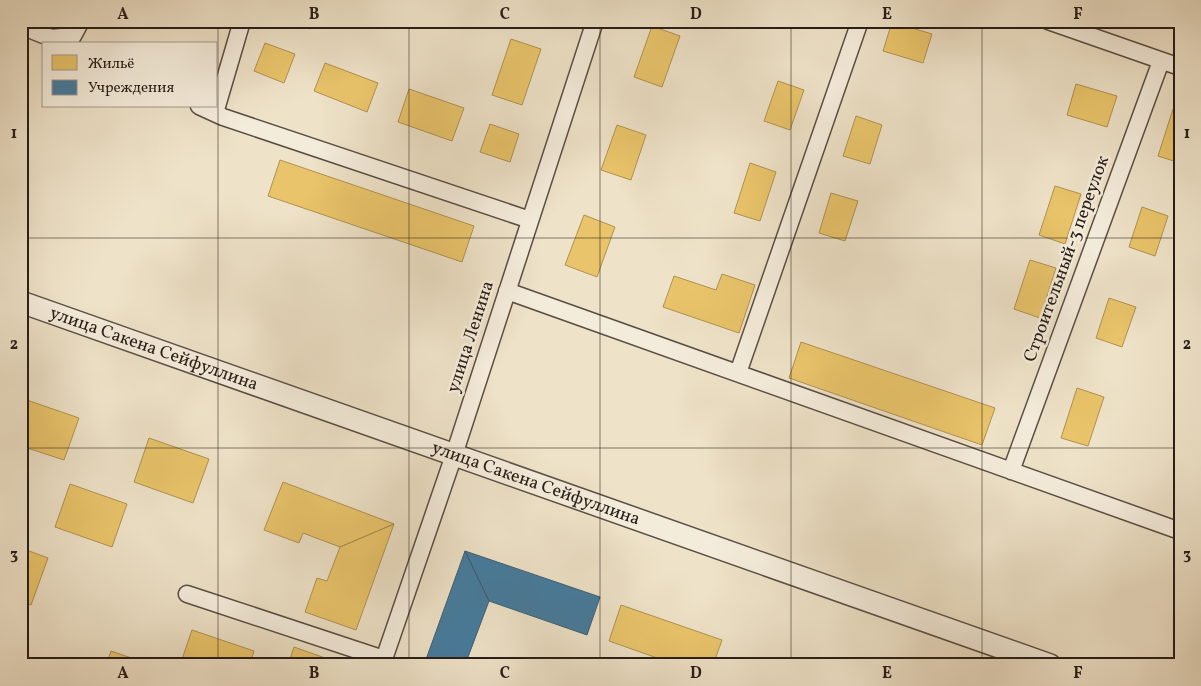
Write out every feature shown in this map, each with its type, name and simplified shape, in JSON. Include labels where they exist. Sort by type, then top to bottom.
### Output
[{"type":"street","points":[[21,26],[51,38],[79,40],[81,21]]},
{"type":"street","points":[[218,103],[242,21]]},
{"type":"street","name":"улица Ленина","points":[[383,662],[454,455],[595,21]]},
{"type":"street","points":[[738,373],[860,21]]},
{"type":"street","points":[[1048,21],[1180,67]]},
{"type":"street","name":"Строительный-3 переулок","points":[[1011,471],[1162,61]]},
{"type":"street","points":[[204,108],[530,220]]},
{"type":"street","points":[[215,113],[216,108]]},
{"type":"street","points":[[508,291],[1180,531]]},
{"type":"street","name":"улица Сакена Сейфуллина","points":[[21,302],[1050,665]]},
{"type":"street","points":[[187,594],[383,662]]},
{"type":"building: Жильё","points":[[287,21],[313,21],[310,29]]},
{"type":"building: Жильё","points":[[1147,21],[1167,21],[1164,28]]},
{"type":"building: Жильё","points":[[892,22],[932,34],[923,63],[883,51]]},
{"type":"building: Жильё","points":[[652,26],[680,36],[662,87],[634,77]]},
{"type":"building: Жильё","points":[[511,39],[541,49],[522,105],[492,95]]},
{"type":"building: Жильё","points":[[265,43],[295,54],[284,83],[254,71]]},
{"type":"building: Жильё","points":[[325,63],[378,83],[367,112],[314,91]]},
{"type":"building: Жильё","points":[[778,81],[804,90],[790,130],[764,121]]},
{"type":"building: Жильё","points":[[1076,84],[1117,96],[1107,127],[1067,115]]},
{"type":"building: Жильё","points":[[409,89],[464,108],[452,141],[398,122]]},
{"type":"building: Жильё","points":[[1173,109],[1180,112],[1180,163],[1158,156]]},
{"type":"building: Жильё","points":[[856,116],[882,125],[870,164],[843,156]]},
{"type":"building: Жильё","points":[[490,124],[519,134],[510,162],[480,152]]},
{"type":"building: Жильё","points":[[617,125],[646,135],[631,180],[601,170]]},
{"type":"building: Жильё","points":[[280,160],[474,226],[462,262],[268,196]]},
{"type":"building: Жильё","points":[[750,163],[776,172],[760,221],[734,213]]},
{"type":"building: Жильё","points":[[1055,186],[1081,194],[1065,244],[1039,235]]},
{"type":"building: Жильё","points":[[831,193],[858,201],[845,241],[819,233]]},
{"type":"building: Жильё","points":[[1142,207],[1168,216],[1155,256],[1129,247]]},
{"type":"building: Жильё","points":[[584,215],[615,227],[597,277],[565,265]]},
{"type":"building: Жильё","points":[[1030,260],[1056,268],[1040,318],[1014,309]]},
{"type":"building: Жильё","points":[[722,274],[755,285],[739,333],[663,307],[674,276],[716,290]]},
{"type":"building: Жильё","points":[[1109,298],[1136,307],[1122,347],[1096,338]]},
{"type":"building: Жильё","points":[[801,342],[995,408],[982,445],[789,378]]},
{"type":"building: Жильё","points":[[1077,388],[1104,397],[1088,446],[1061,438]]},
{"type":"building: Жильё","points":[[21,398],[79,418],[64,460],[21,446]]},
{"type":"building: Жильё","points":[[149,438],[209,459],[193,503],[134,482]]},
{"type":"building: Жильё","points":[[283,482],[394,524],[340,547],[303,533],[299,543],[264,530]]},
{"type":"building: Жильё","points":[[70,484],[127,504],[112,547],[55,527]]},
{"type":"building: Жильё","points":[[394,524],[356,630],[305,612],[317,578],[327,581],[340,547]]},
{"type":"building: Жильё","points":[[21,548],[48,558],[31,605],[21,601]]},
{"type":"building: Жильё","points":[[621,605],[722,640],[713,665],[677,665],[609,641]]},
{"type":"building: Жильё","points":[[192,630],[254,651],[250,665],[180,665]]},
{"type":"building: Жильё","points":[[294,647],[342,664],[342,665],[288,665]]},
{"type":"building: Жильё","points":[[111,651],[152,665],[106,665]]},
{"type":"building: Учреждения","points":[[465,551],[489,601],[465,665],[424,665]]},
{"type":"building: Учреждения","points":[[465,551],[600,597],[587,635],[489,601]]}]
